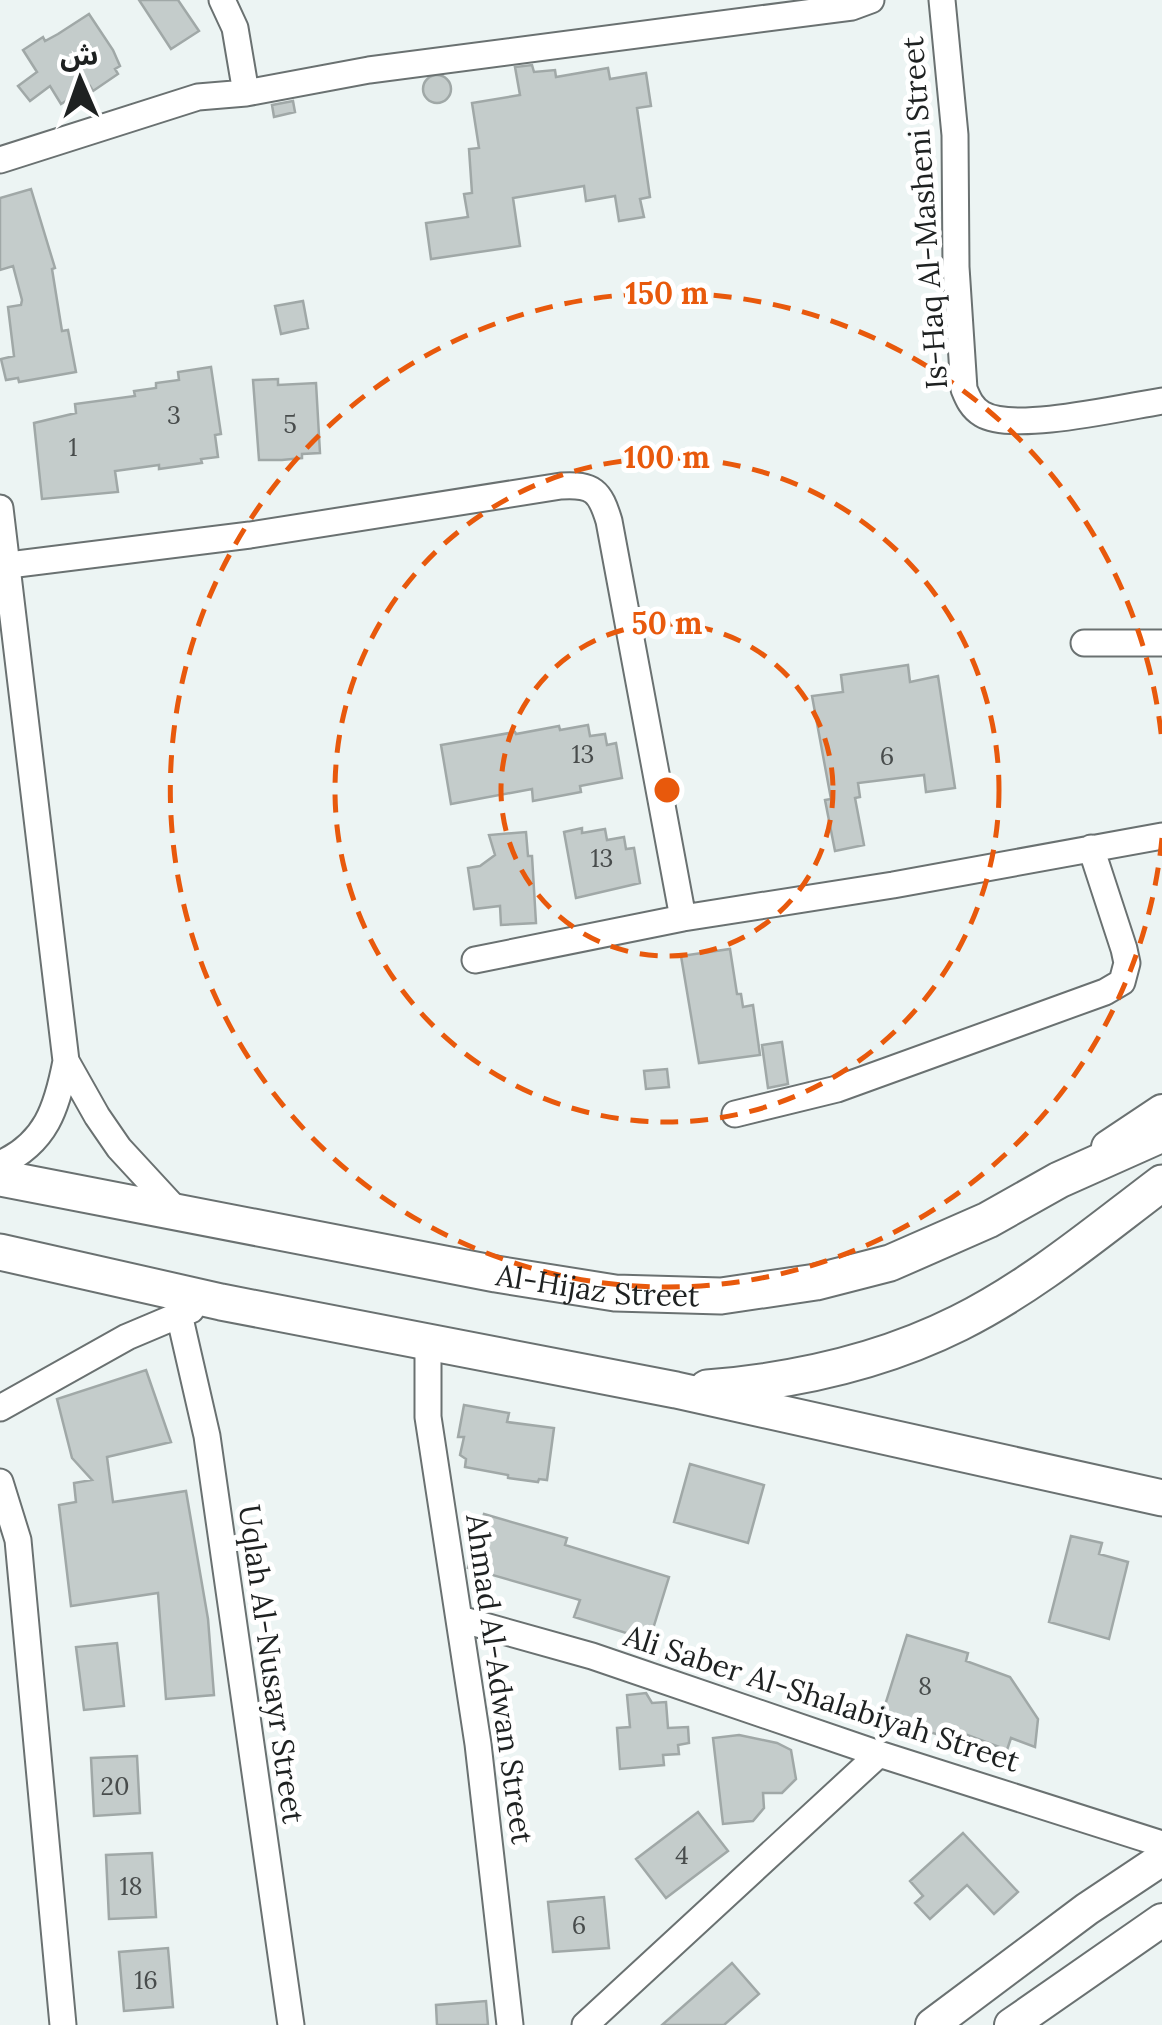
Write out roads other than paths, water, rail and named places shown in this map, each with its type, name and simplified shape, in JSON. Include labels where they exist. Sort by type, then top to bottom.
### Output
[{"type":"main road","points":[[1060,1180],[1162,1134]]},
{"type":"main road","name":"Al-Hijaz Street","points":[[0,1178],[496,1274],[615,1293],[722,1296],[816,1282],[890,1262],[988,1220],[1060,1180]]},
{"type":"main road","points":[[676,1390],[807,1376],[906,1346],[960,1322],[1065,1258],[1162,1182]]},
{"type":"main road","points":[[0,1252],[220,1302],[676,1390],[1162,1498]]},
{"type":"street","points":[[222,0],[235,28],[246,93]]},
{"type":"street","points":[[0,160],[198,97],[246,93],[370,70],[852,7],[871,0]]},
{"type":"street","name":"Is-Haq Al-Masheni Street","points":[[942,0],[955,135],[956,268],[964,389],[971,405],[984,416],[1028,422],[1162,401]]},
{"type":"street","points":[[9,565],[268,532],[561,486],[595,490],[610,521],[684,918]]},
{"type":"street","points":[[0,508],[66,1061],[58,1100],[44,1132],[25,1151],[0,1164]]},
{"type":"street","points":[[1084,644],[1162,643]]},
{"type":"street","points":[[476,960],[684,918],[1162,836]]},
{"type":"street","points":[[735,1114],[838,1089],[1105,992],[1122,982],[1124,949],[1092,848]]},
{"type":"street","points":[[66,1061],[113,1140],[180,1215]]},
{"type":"street","name":"Al-Hijaz Street","points":[[1060,1180],[1162,1111]]},
{"type":"street","points":[[0,1408],[78,1362],[179,1314],[220,1302]]},
{"type":"street","name":"Uqlah Al-Nusayr Street","points":[[179,1314],[207,1436],[291,2025]]},
{"type":"street","name":"Ahmad Al-Adwan Street","points":[[428,1342],[428,1417],[492,1856],[510,2025]]},
{"type":"street","points":[[0,1482],[18,1540],[63,2025]]},
{"type":"street","name":"Ali Saber Al-Shalabiyah Street","points":[[460,1619],[592,1656],[879,1754],[1162,1844]]},
{"type":"street","points":[[584,2025],[879,1754]]},
{"type":"street","points":[[932,2025],[1162,1859]]},
{"type":"street","points":[[1088,1909],[1116,1950]]},
{"type":"street","points":[[1011,2025],[1162,1920]]}]
